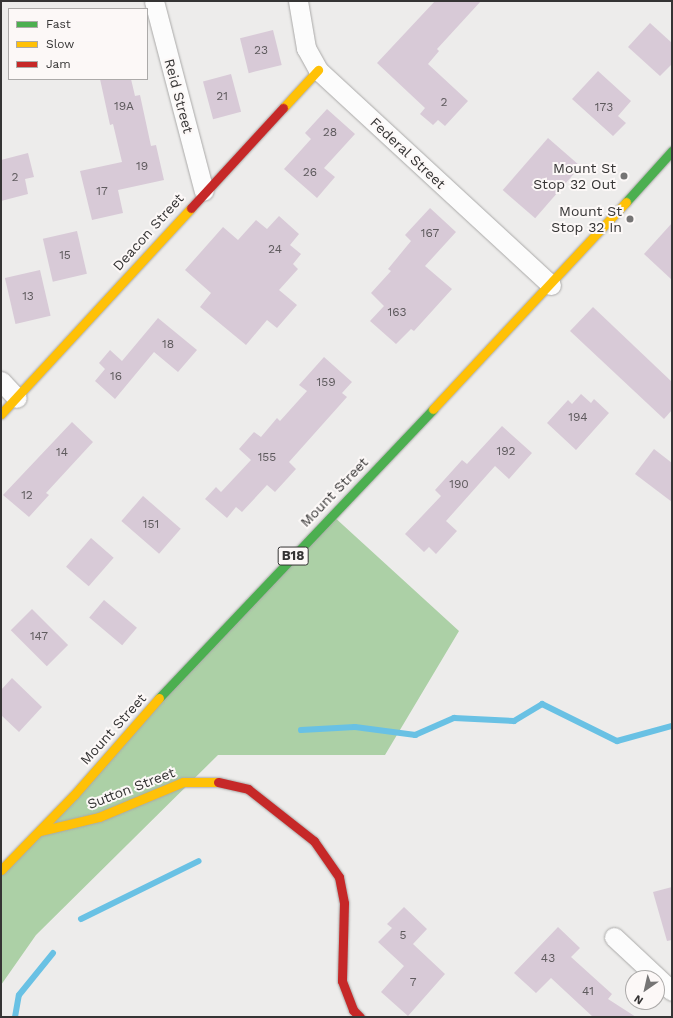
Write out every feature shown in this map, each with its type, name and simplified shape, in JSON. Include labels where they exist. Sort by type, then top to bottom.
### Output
[{"type":"main road","name":"Deacon Street","points":[[1,414],[204,191],[318,70]]},
{"type":"main road","name":"Mount Street","points":[[1,870],[40,831],[260,589],[551,285],[672,151]]},
{"type":"main road","name":"Sutton Street","points":[[40,831],[99,817],[184,782],[212,781],[248,789],[314,842],[340,877],[344,903],[342,981],[353,1010],[360,1017]]},
{"type":"street","name":"Reid Street","points":[[154,1],[204,191]]},
{"type":"street","name":"Federal Street","points":[[298,1],[306,48],[318,70],[551,285]]},
{"type":"street","points":[[1,381],[17,398]]},
{"type":"street","points":[[614,937],[672,990]]},
{"type":"green space","points":[[332,515],[459,631],[385,755],[218,755],[36,935],[1,985],[1,870]]},
{"type":"building","points":[[435,1],[481,1],[437,49],[439,51],[428,64],[468,101],[445,126],[438,120],[433,125],[420,114],[425,108],[377,63]]},
{"type":"building","points":[[650,23],[672,43],[672,64],[660,76],[628,47]]},
{"type":"building","points":[[273,30],[282,65],[249,73],[240,38]]},
{"type":"building","points":[[598,71],[631,101],[618,116],[626,123],[613,136],[572,99]]},
{"type":"building","points":[[231,74],[241,112],[213,119],[203,82]]},
{"type":"building","points":[[100,80],[131,80],[135,96],[140,95],[151,146],[156,145],[164,180],[118,190],[123,213],[92,220],[80,171],[122,162],[113,124],[110,125]]},
{"type":"building","points":[[327,109],[355,134],[324,168],[335,177],[317,198],[284,169],[311,139],[305,133]]},
{"type":"building","points":[[548,138],[580,166],[535,218],[503,190]]},
{"type":"building","points":[[28,153],[34,177],[25,179],[28,194],[1,201],[1,160]]},
{"type":"building","points":[[430,208],[456,232],[425,266],[452,289],[414,331],[411,329],[396,344],[370,321],[384,306],[371,293],[391,271],[388,269],[411,241],[405,235]]},
{"type":"building","points":[[279,216],[299,234],[290,245],[301,254],[293,264],[298,269],[279,290],[297,305],[277,328],[267,320],[246,345],[200,307],[211,293],[185,270],[223,227],[238,240],[256,220],[267,229]]},
{"type":"building","points":[[672,223],[672,280],[644,254]]},
{"type":"building","points":[[77,231],[87,274],[53,282],[43,239]]},
{"type":"building","points":[[40,270],[51,316],[15,324],[5,278]]},
{"type":"building","points":[[593,307],[672,382],[672,410],[664,419],[570,331]]},
{"type":"building","points":[[158,318],[197,350],[178,372],[154,352],[115,399],[95,381],[105,369],[99,363],[110,350],[122,361]]},
{"type":"building","points":[[324,357],[352,382],[342,393],[347,397],[289,462],[296,469],[275,492],[267,485],[242,512],[236,507],[227,518],[205,499],[216,487],[221,492],[251,460],[239,449],[254,432],[261,437],[277,418],[280,421],[307,391],[299,385]]},
{"type":"building","points":[[581,394],[591,403],[594,399],[609,413],[576,450],[547,423],[568,400],[572,404]]},
{"type":"building","points":[[72,422],[93,442],[46,493],[49,495],[29,517],[3,495]]},
{"type":"building","points":[[502,426],[532,453],[509,479],[495,466],[446,521],[457,531],[436,554],[429,547],[424,552],[405,534],[441,496],[435,490],[462,460],[467,464]]},
{"type":"building","points":[[654,449],[672,463],[672,502],[635,474]]},
{"type":"building","points":[[143,496],[181,529],[159,554],[121,521]]},
{"type":"building","points":[[91,538],[114,558],[89,586],[66,567]]},
{"type":"building","points":[[104,600],[137,628],[122,645],[89,618]]},
{"type":"building","points":[[32,609],[68,645],[47,666],[11,630]]},
{"type":"building","points":[[12,678],[42,707],[19,732],[1,715],[1,690]]},
{"type":"building","points":[[672,887],[672,940],[667,941],[653,892]]},
{"type":"building","points":[[404,907],[427,929],[413,944],[445,974],[408,1016],[381,992],[404,966],[378,942],[392,928],[387,924]]},
{"type":"building","points":[[558,927],[580,948],[571,957],[612,994],[608,999],[636,1017],[593,1017],[551,978],[536,993],[514,973]]},
{"type":"waterway","points":[[301,730],[355,727],[415,735],[454,718],[514,721],[542,704],[617,741],[672,726]]},
{"type":"waterway","points":[[81,919],[199,861]]},
{"type":"waterway","points":[[15,1017],[19,995],[53,953]]},
{"type":"traffic: fast","points":[[626,202],[672,151]]},
{"type":"traffic: fast","points":[[159,698],[433,409]]},
{"type":"traffic: slow","points":[[283,108],[318,70]]},
{"type":"traffic: slow","points":[[433,409],[626,202]]},
{"type":"traffic: slow","points":[[1,414],[191,208]]},
{"type":"traffic: slow","points":[[1,870],[74,795],[159,698]]},
{"type":"traffic: slow","points":[[40,831],[99,817],[183,782],[218,782]]},
{"type":"traffic: jam","points":[[191,208],[283,108]]},
{"type":"traffic: jam","points":[[218,782],[248,789],[314,841],[339,877],[344,903],[342,981],[353,1010],[360,1017]]},
{"type":"place","name":"Mount St Stop 32 Out","points":[[624,176]]},
{"type":"place","name":"Mount St Stop 32 In","points":[[630,219]]}]
